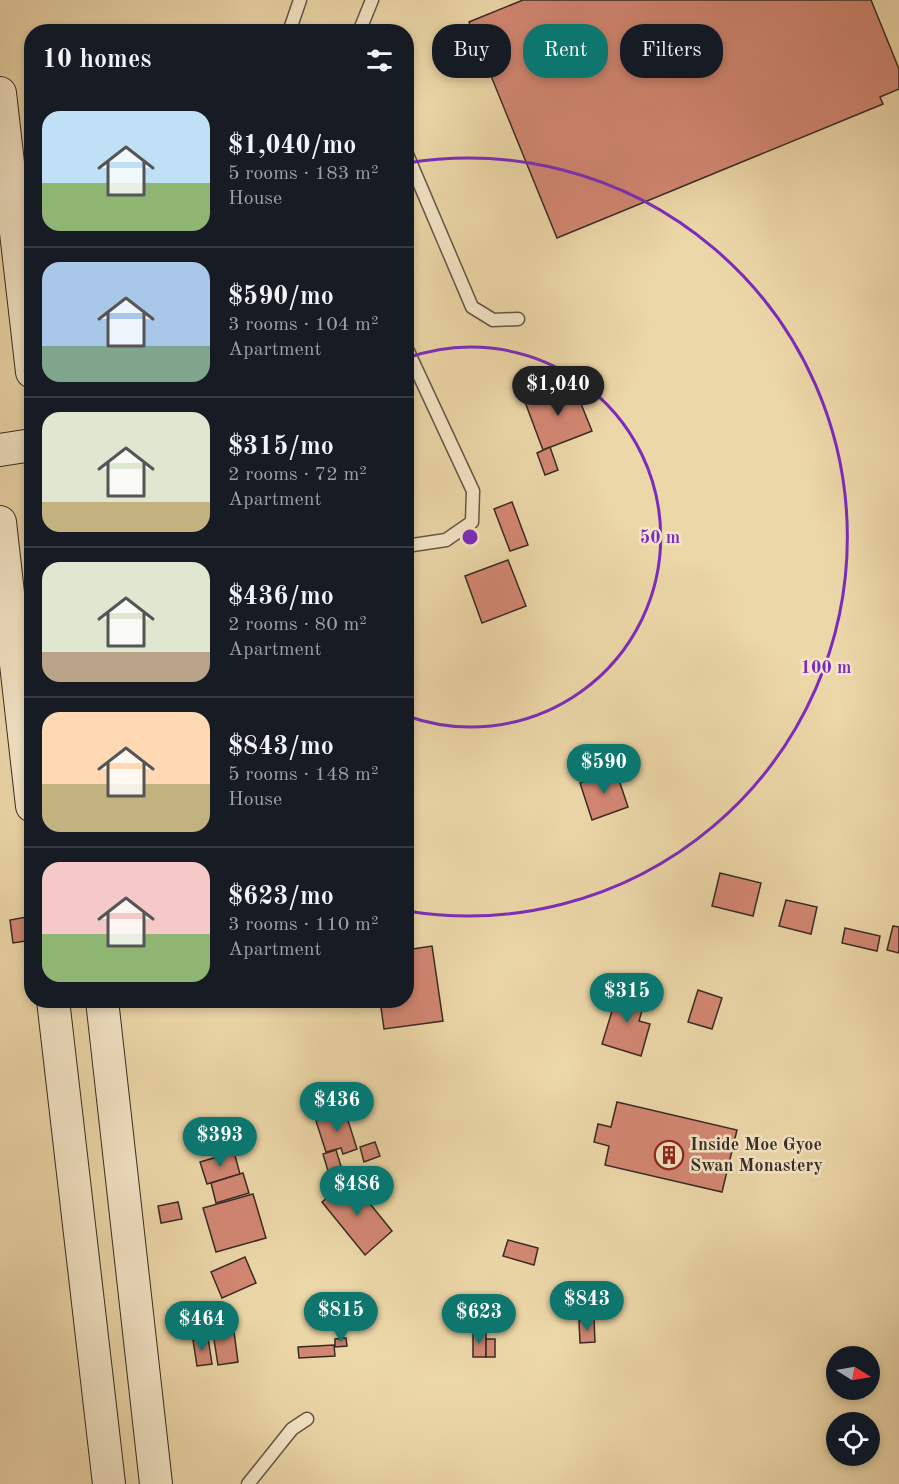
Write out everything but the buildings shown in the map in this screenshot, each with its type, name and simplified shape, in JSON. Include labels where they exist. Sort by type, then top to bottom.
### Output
[{"type":"main road","points":[[0,93],[24,302]]},
{"type":"main road","points":[[0,450],[24,446]]},
{"type":"main road","points":[[0,522],[24,735]]},
{"type":"main road","points":[[54,1008],[109,1484]]},
{"type":"main road","points":[[103,1008],[156,1484]]},
{"type":"lane","points":[[292,24],[300,0]]},
{"type":"lane","points":[[362,24],[372,0]]},
{"type":"lane","points":[[414,171],[472,307],[493,320],[519,319]]},
{"type":"lane","points":[[414,364],[473,491],[472,522],[447,540],[414,545]]},
{"type":"lane","points":[[248,1484],[292,1429],[307,1419]]},
{"type":"place","name":"Inside Moe Gyoe Swan Monastery","points":[[669,1155]]}]
